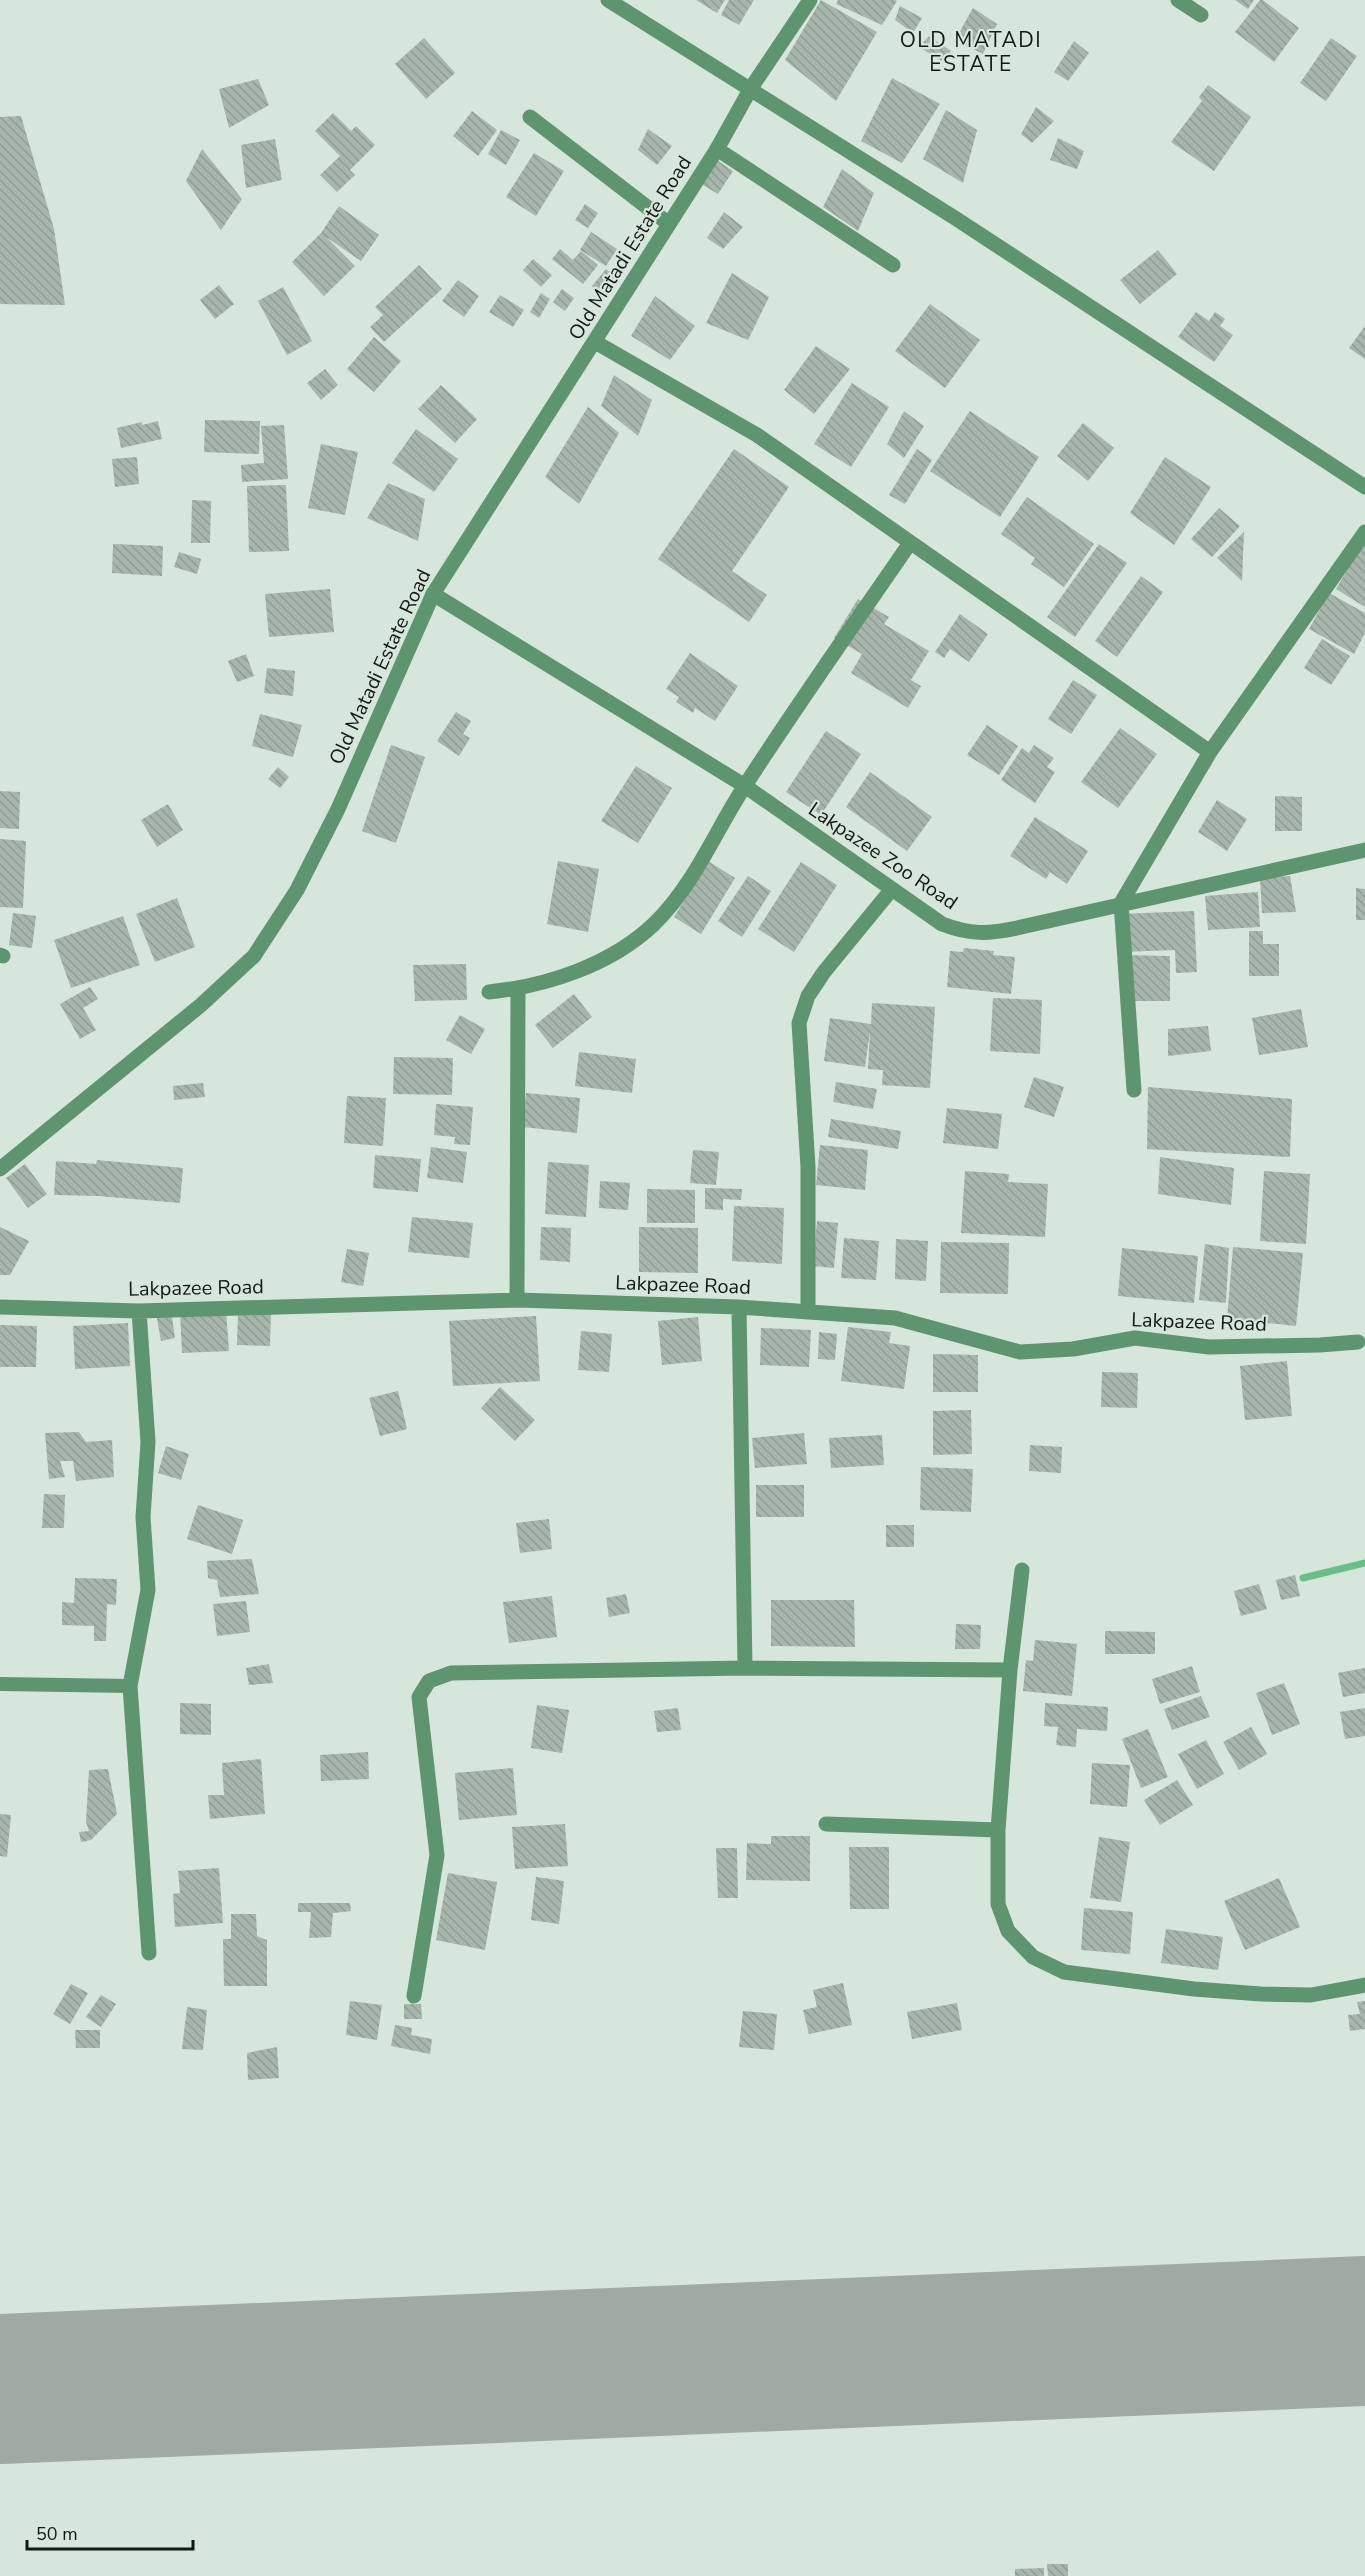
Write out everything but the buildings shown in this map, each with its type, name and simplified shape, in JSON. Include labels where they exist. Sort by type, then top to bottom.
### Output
[{"type":"street","points":[[608,0],[627,6],[1365,487]]},
{"type":"street","name":"Old Matadi Estate Road","points":[[0,1169],[201,1005],[254,957],[297,890],[338,809],[433,594],[717,149],[751,88],[810,0]]},
{"type":"street","points":[[1178,0],[1201,15]]},
{"type":"street","points":[[530,117],[669,224]]},
{"type":"street","points":[[717,149],[893,265]]},
{"type":"street","points":[[595,342],[757,435],[1210,752]]},
{"type":"street","points":[[1134,1090],[1121,903],[1210,752],[1365,532]]},
{"type":"street","points":[[489,992],[518,989],[571,976],[624,946],[652,925],[678,898],[700,866],[745,786],[910,543]]},
{"type":"street","name":"Lakpazee Zoo Road","points":[[433,594],[745,786],[942,924],[963,932],[989,934],[1365,850]]},
{"type":"street","points":[[808,1311],[808,1167],[799,1023],[813,988],[892,889]]},
{"type":"street","points":[[517,1300],[518,989]]},
{"type":"street","name":"Lakpazee Road","points":[[0,1307],[139,1311],[517,1300],[739,1307],[895,1318],[1020,1352],[1073,1350],[1136,1338],[1209,1347],[1320,1346],[1358,1342]]},
{"type":"street","points":[[739,1307],[745,1668]]},
{"type":"street","points":[[139,1311],[148,1442],[143,1517],[148,1590],[130,1686],[149,1953]]},
{"type":"street","points":[[1022,1570],[1010,1670],[998,1830],[998,1904],[1008,1931],[1033,1958],[1064,1972],[1194,1989],[1261,1994],[1311,1995],[1365,1985]]},
{"type":"street","points":[[414,1996],[437,1855],[419,1697],[429,1681],[451,1673],[745,1668],[1010,1670]]},
{"type":"street","points":[[0,1684],[130,1686]]},
{"type":"street","points":[[826,1824],[998,1830]]},
{"type":"waterway","points":[[1303,1578],[1365,1563]]},
{"type":"runway","points":[[0,2389],[1365,2331]]},
{"type":"district","name":"OLD MATADI ESTATE","points":[[971,52]]}]
